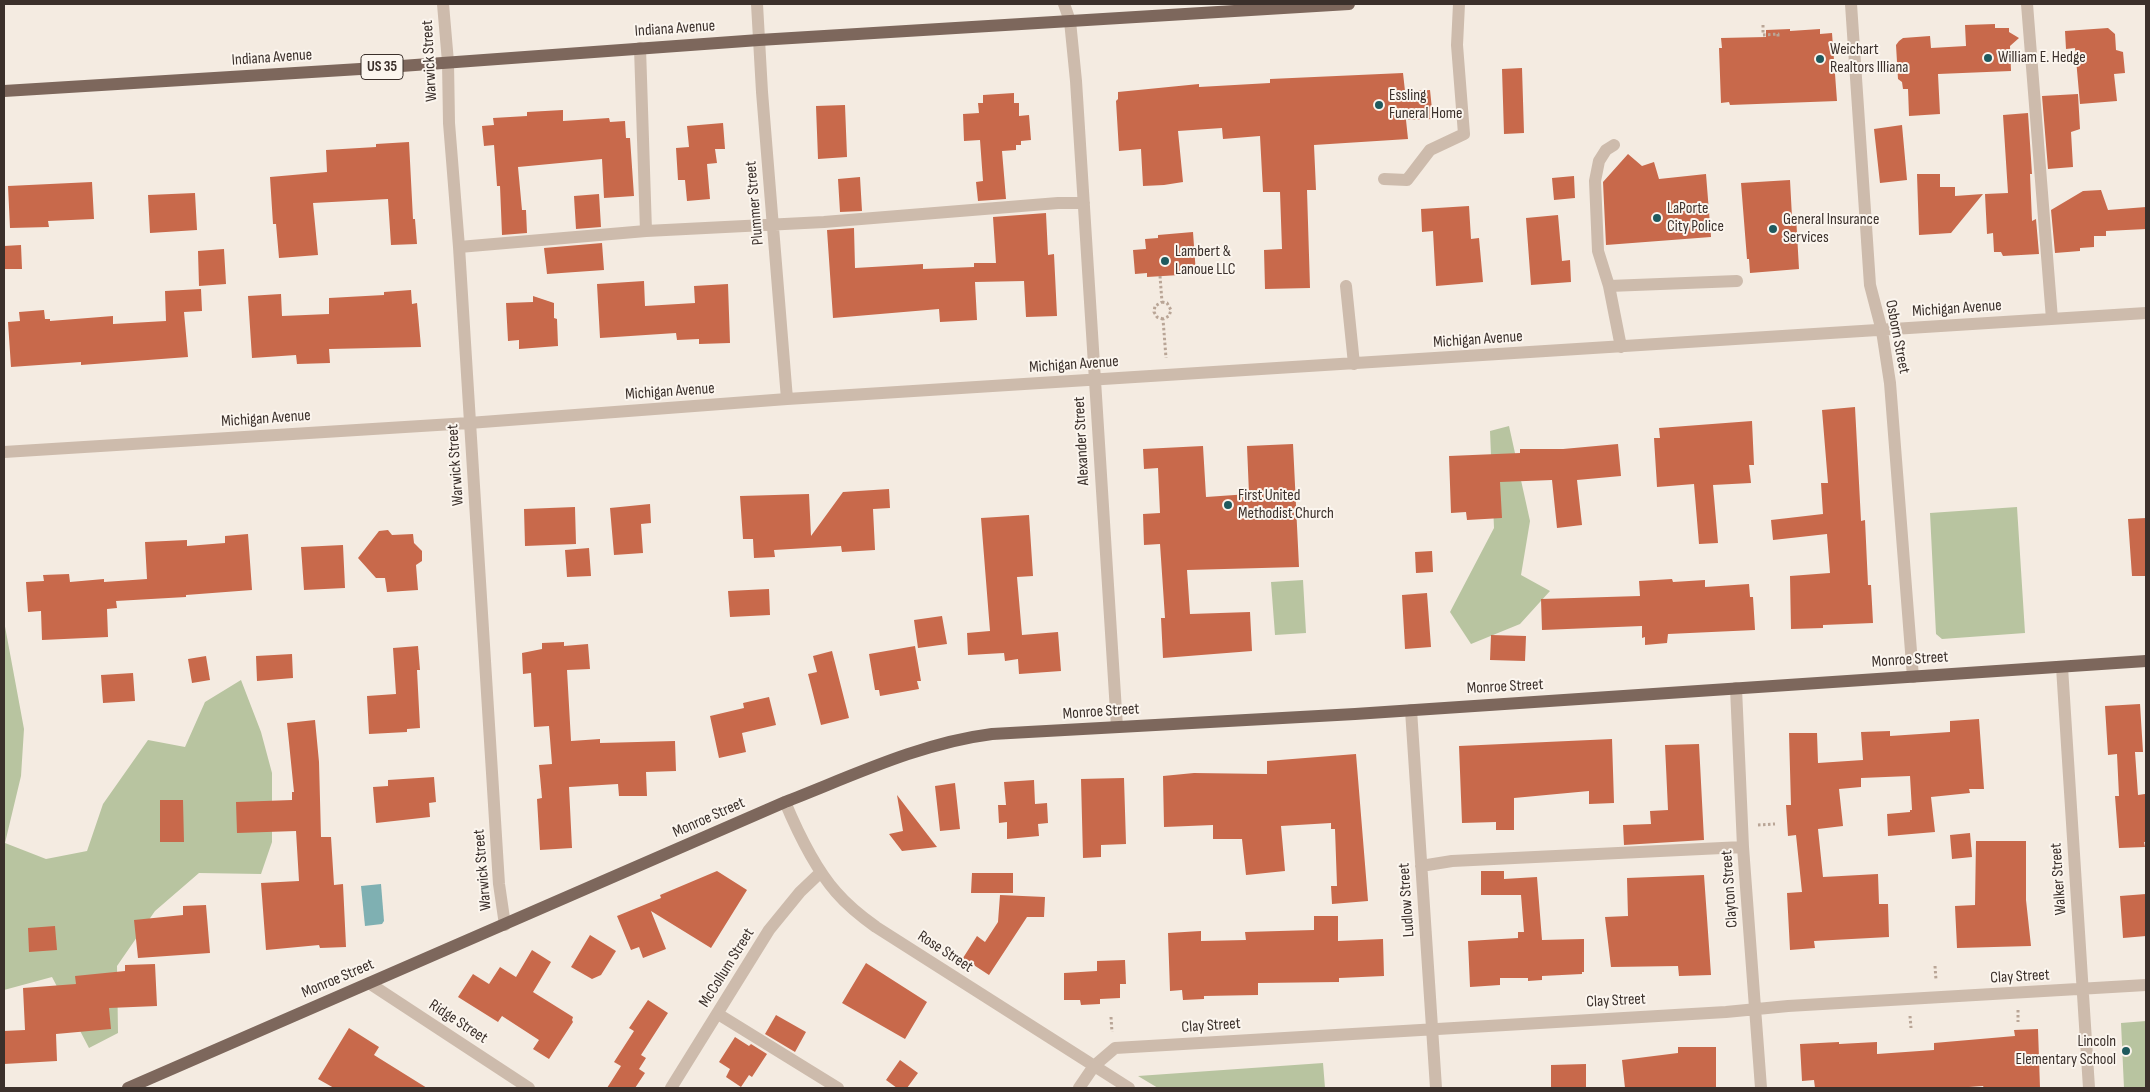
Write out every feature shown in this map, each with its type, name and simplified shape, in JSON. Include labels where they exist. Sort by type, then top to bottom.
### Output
[{"type":"main road","name":"Indiana Avenue","points":[[4,91],[759,40],[1350,4]]},
{"type":"main road","name":"Monroe Street","points":[[128,1088],[784,802],[868,769],[949,741],[992,734],[1412,710],[2146,661]]},
{"type":"street","name":"Warwick Street","points":[[443,4],[448,62],[449,123],[492,749],[499,884],[505,925]]},
{"type":"street","name":"Plummer Street","points":[[757,4],[762,92],[787,399]]},
{"type":"street","name":"Alexander Street","points":[[1064,4],[1070,21],[1084,203],[1106,586],[1117,727]]},
{"type":"street","points":[[1384,179],[1407,180],[1430,150],[1464,134],[1457,46],[1459,4]]},
{"type":"street","name":"Osborn Street","points":[[1851,4],[1870,285],[1882,331],[1890,382],[1913,676]]},
{"type":"street","points":[[2028,4],[2052,320]]},
{"type":"street","points":[[640,48],[646,231]]},
{"type":"street","points":[[1614,145],[1606,150],[1599,161],[1594,181],[1598,251],[1609,286],[1621,347]]},
{"type":"street","points":[[459,247],[646,231],[774,225],[1058,203],[1084,203]]},
{"type":"street","points":[[1609,286],[1737,281]]},
{"type":"street","points":[[1346,286],[1354,364]]},
{"type":"street","name":"Michigan Avenue","points":[[4,452],[470,423],[787,399],[2146,313]]},
{"type":"street","name":"Walker Street","points":[[2062,667],[2089,1088]]},
{"type":"street","name":"Clayton Street","points":[[1736,688],[1743,848],[1761,1088]]},
{"type":"street","name":"Ludlow Street","points":[[1412,710],[1436,1088]]},
{"type":"street","name":"Rose Street","points":[[784,802],[796,827],[835,892],[855,911],[876,927],[1129,1088]]},
{"type":"street","points":[[1421,866],[1452,861],[1743,848]]},
{"type":"street","name":"McCollum Street","points":[[671,1088],[769,930],[800,892],[822,872]]},
{"type":"street","name":"Ridge Street","points":[[369,984],[529,1088]]},
{"type":"street","name":"Clay Street","points":[[1079,1088],[1094,1066],[1115,1048],[2146,985]]},
{"type":"street","points":[[718,1014],[838,1088]]},
{"type":"path","points":[[1763,25],[1763,35],[1778,34],[1778,37]]},
{"type":"path","points":[[1160,276],[1162,302]]},
{"type":"path","points":[[1162,302],[1167,303],[1171,310],[1170,316],[1163,319],[1157,317],[1154,312],[1155,306],[1162,302]]},
{"type":"path","points":[[1163,319],[1168,376]]},
{"type":"green space","points":[[1509,426],[1530,521],[1521,575],[1550,591],[1520,624],[1471,644],[1450,612],[1494,528],[1490,431]]},
{"type":"green space","points":[[2017,507],[2025,633],[1942,639],[1936,634],[1930,513]]},
{"type":"green space","points":[[1303,580],[1306,633],[1275,635],[1271,582]]},
{"type":"green space","points":[[4,621],[24,729],[21,776],[5,843],[46,859],[87,851],[103,804],[148,740],[185,747],[205,702],[241,680],[261,732],[272,773],[272,842],[261,874],[199,873],[155,911],[117,966],[118,1033],[89,1048],[52,977],[4,990]]},
{"type":"green space","points":[[2146,1021],[2146,1088],[2124,1088],[2121,1023]]},
{"type":"green space","points":[[1323,1063],[1325,1088],[1158,1088],[1138,1076]]},
{"type":"water","points":[[381,884],[384,921],[382,924],[365,926],[361,886]]},
{"type":"building","points":[[1995,24],[1995,28],[2009,28],[2009,32],[2019,38],[2010,46],[2011,71],[1938,74],[1940,114],[1909,116],[1908,89],[1903,89],[1902,82],[1898,79],[1896,45],[1899,41],[1903,38],[1930,36],[1931,48],[1966,46],[1965,25]]},
{"type":"building","points":[[2108,28],[2115,34],[2116,50],[2123,52],[2125,73],[2114,74],[2117,101],[2080,104],[2075,48],[2066,49],[2065,31]]},
{"type":"building","points":[[1790,29],[1790,31],[1820,29],[1820,34],[1832,33],[1837,101],[1730,105],[1729,102],[1721,103],[1719,48],[1722,48],[1721,38],[1766,37],[1766,30]]},
{"type":"building","points":[[1522,68],[1524,133],[1504,134],[1502,69]]},
{"type":"building","points":[[1403,73],[1405,91],[1430,90],[1433,119],[1406,120],[1408,139],[1314,145],[1316,190],[1307,190],[1310,288],[1265,289],[1264,250],[1282,249],[1280,192],[1263,192],[1260,136],[1223,139],[1222,128],[1178,131],[1183,182],[1164,185],[1143,186],[1141,149],[1119,151],[1116,101],[1118,99],[1118,92],[1199,84],[1199,87],[1270,83],[1270,79]]},
{"type":"building","points":[[1014,93],[1014,103],[1019,103],[1019,116],[1029,115],[1031,140],[1021,141],[1021,145],[1016,145],[1016,150],[1002,151],[1006,199],[978,201],[976,182],[983,181],[980,140],[964,141],[963,114],[979,113],[978,103],[983,103],[983,95]]},
{"type":"building","points":[[2078,94],[2080,129],[2071,132],[2073,167],[2048,169],[2042,96]]},
{"type":"building","points":[[845,105],[847,157],[818,159],[816,106]]},
{"type":"building","points":[[563,110],[563,121],[609,118],[610,122],[625,121],[626,138],[630,138],[634,196],[604,198],[602,159],[518,167],[522,210],[526,210],[527,233],[502,235],[500,186],[497,186],[494,145],[484,146],[482,126],[494,125],[493,118],[527,116],[527,112]]},
{"type":"building","points":[[2028,113],[2032,174],[2030,174],[2032,221],[2036,219],[2039,254],[2003,256],[2001,252],[1994,252],[1993,233],[1987,234],[1985,194],[2008,193],[2003,115]]},
{"type":"building","points":[[723,123],[725,149],[715,149],[717,163],[707,164],[710,199],[687,201],[685,180],[678,180],[676,148],[689,147],[687,126]]},
{"type":"building","points":[[1902,125],[1907,180],[1880,183],[1874,129]]},
{"type":"building","points":[[409,142],[413,219],[415,219],[417,244],[391,245],[388,199],[313,203],[318,255],[279,258],[276,224],[273,224],[270,177],[327,172],[326,150],[376,147],[376,144]]},
{"type":"building","name":"LaPorte City Police","points":[[1628,154],[1642,166],[1654,162],[1659,179],[1706,174],[1711,237],[1606,245],[1603,182]]},
{"type":"building","points":[[1917,174],[1940,174],[1940,187],[1955,187],[1955,196],[1983,194],[1951,233],[1919,235]]},
{"type":"building","points":[[1574,176],[1575,198],[1554,200],[1552,178]]},
{"type":"building","points":[[860,177],[862,211],[840,212],[838,179]]},
{"type":"building","name":"General Insurance Services","points":[[1790,180],[1792,217],[1796,216],[1799,269],[1750,273],[1749,259],[1747,259],[1741,183]]},
{"type":"building","points":[[92,182],[94,219],[48,221],[49,227],[10,228],[8,186]]},
{"type":"building","points":[[2101,190],[2108,210],[2146,207],[2146,229],[2106,231],[2106,236],[2094,236],[2094,247],[2080,248],[2080,251],[2055,253],[2051,210],[2083,191]]},
{"type":"building","points":[[195,193],[197,230],[150,233],[148,195]]},
{"type":"building","points":[[599,194],[601,227],[576,229],[574,196]]},
{"type":"building","points":[[1469,206],[1471,239],[1479,238],[1483,282],[1436,286],[1433,231],[1422,232],[1421,209]]},
{"type":"building","points":[[1046,213],[1048,255],[1054,254],[1057,316],[1026,317],[1024,281],[975,282],[977,320],[940,322],[939,309],[833,318],[827,230],[854,228],[855,268],[923,264],[923,269],[974,267],[974,263],[996,263],[993,217]]},
{"type":"building","points":[[1558,215],[1562,261],[1570,260],[1571,282],[1531,285],[1526,218]]},
{"type":"building","name":"Lambert & Lanoue LLC","points":[[1193,232],[1196,274],[1147,277],[1147,273],[1135,274],[1133,250],[1146,249],[1145,239],[1158,238],[1158,235]]},
{"type":"building","points":[[602,243],[604,270],[547,274],[544,248]]},
{"type":"building","points":[[21,245],[22,269],[4,269],[4,246]]},
{"type":"building","points":[[224,249],[226,284],[199,286],[198,251]]},
{"type":"building","points":[[644,281],[645,306],[695,303],[694,286],[728,284],[730,343],[699,344],[699,339],[677,340],[676,333],[600,338],[597,284]]},
{"type":"building","points":[[201,289],[202,311],[184,312],[188,357],[81,365],[81,362],[11,367],[8,322],[20,321],[19,312],[44,310],[45,319],[50,319],[50,321],[113,316],[113,324],[166,321],[165,291]]},
{"type":"building","points":[[411,290],[412,304],[417,303],[421,347],[329,349],[330,363],[297,364],[296,355],[252,358],[248,296],[281,294],[282,316],[329,314],[329,298],[384,295],[384,292]]},
{"type":"building","points":[[533,296],[554,303],[554,318],[557,319],[558,346],[519,349],[519,340],[508,341],[506,303],[533,302]]},
{"type":"building","points":[[1855,407],[1861,521],[1865,520],[1868,585],[1871,585],[1873,623],[1823,625],[1823,628],[1791,629],[1790,576],[1830,573],[1827,534],[1773,540],[1771,520],[1823,514],[1821,483],[1828,483],[1822,410]]},
{"type":"building","points":[[1752,421],[1754,465],[1749,465],[1751,483],[1713,485],[1718,543],[1699,544],[1694,484],[1657,487],[1654,438],[1660,438],[1659,428]]},
{"type":"building","name":"First United Methodist Church","points":[[1293,444],[1299,567],[1187,570],[1190,614],[1250,612],[1252,651],[1163,658],[1161,618],[1165,618],[1160,544],[1144,545],[1143,514],[1160,513],[1158,468],[1144,469],[1143,449],[1203,446],[1206,497],[1249,494],[1247,446]]},
{"type":"building","points":[[1618,444],[1621,476],[1577,480],[1582,525],[1557,528],[1552,480],[1500,482],[1502,518],[1467,520],[1466,512],[1451,513],[1449,456],[1520,453],[1520,449],[1563,449]]},
{"type":"building","points":[[889,489],[890,508],[873,509],[875,550],[842,552],[841,546],[774,550],[775,557],[754,558],[753,539],[743,539],[740,496],[809,494],[811,536],[843,492]]},
{"type":"building","points":[[650,504],[651,523],[641,524],[643,553],[614,555],[610,508]]},
{"type":"building","points":[[575,507],[576,544],[525,546],[524,509]]},
{"type":"building","points":[[1029,515],[1033,576],[1017,577],[1022,635],[1058,632],[1061,671],[1019,674],[1018,659],[1005,661],[1004,653],[968,655],[967,633],[990,631],[981,518]]},
{"type":"building","points":[[2146,518],[2146,576],[2132,576],[2128,519]]},
{"type":"building","points":[[388,530],[392,535],[413,534],[414,543],[422,551],[422,561],[416,565],[418,590],[387,592],[385,578],[376,578],[358,558],[379,531]]},
{"type":"building","points":[[248,534],[252,590],[186,595],[186,597],[116,601],[117,608],[107,609],[108,637],[42,640],[41,611],[28,612],[26,582],[44,581],[43,575],[69,574],[70,582],[104,579],[104,582],[147,579],[145,542],[187,540],[187,546],[225,543],[225,536]]},
{"type":"building","points":[[343,545],[345,588],[304,590],[301,547]]},
{"type":"building","points":[[589,548],[591,576],[567,577],[565,550]]},
{"type":"building","points":[[1432,551],[1433,572],[1416,573],[1415,552]]},
{"type":"building","points":[[1672,579],[1673,582],[1705,580],[1705,587],[1749,584],[1750,597],[1753,597],[1755,630],[1668,634],[1667,643],[1645,645],[1645,637],[1642,638],[1642,626],[1542,630],[1541,599],[1640,596],[1639,581]]},
{"type":"building","points":[[769,589],[770,615],[730,617],[728,591]]},
{"type":"building","points":[[1427,593],[1431,647],[1405,649],[1402,595]]},
{"type":"building","points":[[942,616],[947,644],[918,648],[914,620]]},
{"type":"building","points":[[1491,635],[1526,636],[1525,661],[1490,660]]},
{"type":"building","points":[[564,642],[564,646],[588,644],[590,669],[567,670],[571,741],[600,739],[600,743],[675,741],[676,771],[646,772],[647,796],[619,796],[618,784],[569,787],[572,848],[540,850],[537,799],[542,798],[539,765],[552,764],[549,726],[534,727],[531,673],[523,674],[522,653],[542,649],[542,643]]},
{"type":"building","points":[[418,646],[420,670],[417,670],[420,728],[407,729],[407,732],[369,734],[367,696],[396,694],[393,648]]},
{"type":"building","points":[[915,646],[921,681],[917,681],[919,689],[880,696],[879,690],[875,690],[869,654]]},
{"type":"building","points":[[832,651],[849,718],[821,725],[808,674],[817,672],[813,656]]},
{"type":"building","points":[[292,654],[293,678],[257,681],[256,656]]},
{"type":"building","points":[[206,656],[210,680],[192,683],[188,659]]},
{"type":"building","points":[[133,673],[135,701],[103,703],[101,675]]},
{"type":"building","points":[[769,697],[776,725],[742,733],[746,752],[719,758],[710,716],[744,708],[743,703]]},
{"type":"building","points":[[2140,704],[2143,752],[2135,752],[2138,795],[2145,794],[2146,842],[2144,842],[2145,847],[2119,848],[2115,796],[2119,796],[2117,754],[2108,755],[2105,706]]},
{"type":"building","points":[[1979,719],[1984,789],[1969,789],[1970,793],[1931,797],[1935,832],[1888,836],[1887,814],[1910,812],[1912,810],[1910,776],[1861,778],[1861,787],[1839,789],[1843,826],[1818,829],[1823,877],[1878,874],[1879,904],[1888,904],[1889,937],[1814,941],[1815,948],[1790,950],[1787,893],[1802,892],[1796,835],[1788,836],[1786,805],[1791,805],[1789,733],[1817,733],[1818,763],[1863,760],[1861,732],[1890,731],[1890,736],[1950,732],[1950,721]]},
{"type":"building","points":[[315,720],[319,762],[321,837],[331,837],[334,885],[343,884],[346,947],[320,948],[319,945],[266,950],[261,883],[299,881],[296,831],[237,833],[236,802],[292,800],[292,792],[294,792],[287,723]]},
{"type":"building","points":[[1612,739],[1614,803],[1589,804],[1589,791],[1514,798],[1514,830],[1496,830],[1496,822],[1462,823],[1459,746]]},
{"type":"building","points":[[1699,744],[1704,840],[1624,845],[1623,825],[1651,824],[1650,811],[1668,810],[1665,745]]},
{"type":"building","points":[[1356,754],[1368,901],[1332,904],[1331,886],[1337,886],[1335,829],[1331,829],[1331,823],[1281,826],[1285,871],[1246,875],[1242,839],[1213,839],[1213,825],[1164,827],[1163,776],[1194,773],[1267,774],[1267,761]]},
{"type":"building","points":[[434,777],[436,802],[429,803],[430,817],[376,823],[373,787],[388,786],[388,780]]},
{"type":"building","points":[[1124,778],[1126,844],[1101,845],[1101,857],[1083,858],[1081,779]]},
{"type":"building","points":[[1034,780],[1035,804],[1047,803],[1048,823],[1038,824],[1039,836],[1007,839],[1007,822],[999,823],[998,805],[1006,805],[1004,782]]},
{"type":"building","points":[[955,783],[960,829],[940,831],[935,786]]},
{"type":"building","points":[[897,795],[937,847],[902,851],[889,834],[903,831]]},
{"type":"building","points":[[160,800],[183,800],[184,842],[160,842]]},
{"type":"building","points":[[1970,833],[1972,857],[1952,859],[1950,835]]},
{"type":"building","points":[[1976,841],[2026,841],[2026,900],[2031,946],[1957,948],[1955,906],[1975,905]]},
{"type":"building","points":[[717,871],[747,890],[711,948],[651,911],[666,949],[643,958],[639,947],[631,950],[617,916],[661,898],[660,895]]},
{"type":"building","points":[[1481,871],[1504,871],[1504,879],[1537,877],[1542,940],[1584,939],[1584,972],[1582,974],[1542,976],[1542,980],[1528,981],[1528,978],[1500,978],[1500,985],[1470,987],[1468,941],[1518,938],[1518,932],[1524,932],[1521,895],[1481,895]]},
{"type":"building","points":[[972,873],[1013,873],[1013,893],[971,893]]},
{"type":"building","points":[[1704,875],[1711,975],[1679,976],[1678,966],[1611,967],[1605,917],[1628,916],[1627,878]]},
{"type":"building","points":[[2146,894],[2146,936],[2123,938],[2120,896]]},
{"type":"building","points":[[1000,895],[1045,897],[1044,917],[1027,917],[989,975],[963,958],[977,936],[985,942],[998,922]]},
{"type":"building","points":[[206,905],[210,953],[138,958],[134,920],[183,915],[183,906]]},
{"type":"building","points":[[1314,916],[1338,916],[1338,941],[1383,939],[1384,976],[1339,978],[1339,982],[1258,983],[1258,995],[1204,996],[1204,999],[1183,1000],[1182,990],[1170,991],[1168,933],[1201,931],[1201,941],[1246,940],[1245,932],[1314,930]]},
{"type":"building","points":[[55,926],[57,950],[29,952],[28,928]]},
{"type":"building","points":[[590,935],[616,951],[601,975],[592,979],[571,967]]},
{"type":"building","points":[[532,950],[551,962],[533,992],[573,1017],[573,1022],[549,1059],[533,1049],[539,1040],[502,1016],[498,1022],[458,997],[473,974],[489,984],[500,967],[516,977]]},
{"type":"building","points":[[1125,960],[1126,984],[1120,984],[1120,998],[1100,999],[1100,1004],[1081,1005],[1080,1000],[1064,1000],[1064,973],[1097,971],[1097,961]]},
{"type":"building","points":[[866,963],[927,1002],[905,1039],[842,1003]]},
{"type":"building","points":[[155,964],[157,1006],[109,1008],[111,1029],[56,1034],[57,1061],[4,1064],[4,1031],[25,1030],[23,988],[76,984],[75,976],[125,971],[125,965]]},
{"type":"building","points":[[648,1000],[668,1013],[641,1055],[646,1058],[639,1069],[645,1073],[635,1088],[607,1088],[621,1066],[614,1062],[634,1031],[629,1028]]},
{"type":"building","points":[[776,1015],[806,1032],[795,1052],[765,1034]]},
{"type":"building","points":[[349,1028],[379,1047],[374,1055],[427,1088],[334,1088],[318,1079]]},
{"type":"building","points":[[2038,1029],[2040,1088],[1984,1088],[1983,1086],[1955,1088],[1815,1088],[1814,1080],[1802,1081],[1800,1044],[1877,1042],[1877,1054],[1934,1050],[1934,1043],[2015,1036],[2014,1030]]},
{"type":"building","points":[[735,1037],[767,1054],[752,1077],[749,1075],[741,1087],[726,1077],[730,1069],[719,1062]]},
{"type":"building","points":[[1678,1047],[1716,1047],[1716,1088],[1625,1088],[1622,1060],[1678,1053]]},
{"type":"building","points":[[900,1060],[918,1073],[907,1088],[897,1088],[886,1080]]},
{"type":"building","points":[[1586,1064],[1586,1088],[1551,1088],[1551,1065]]},
{"type":"place","name":"William E. Hedge","points":[[1988,58]]},
{"type":"place","name":"Weichart Realtors Illiana","points":[[1820,59]]},
{"type":"place","name":"Essling Funeral Home","points":[[1379,105]]},
{"type":"place","name":"LaPorte City Police","points":[[1657,218]]},
{"type":"place","name":"General Insurance Services","points":[[1773,229]]},
{"type":"place","name":"Lambert & Lanoue LLC","points":[[1165,261]]},
{"type":"place","name":"First United Methodist Church","points":[[1228,505]]},
{"type":"place","name":"Lincoln Elementary School","points":[[2126,1051]]}]
